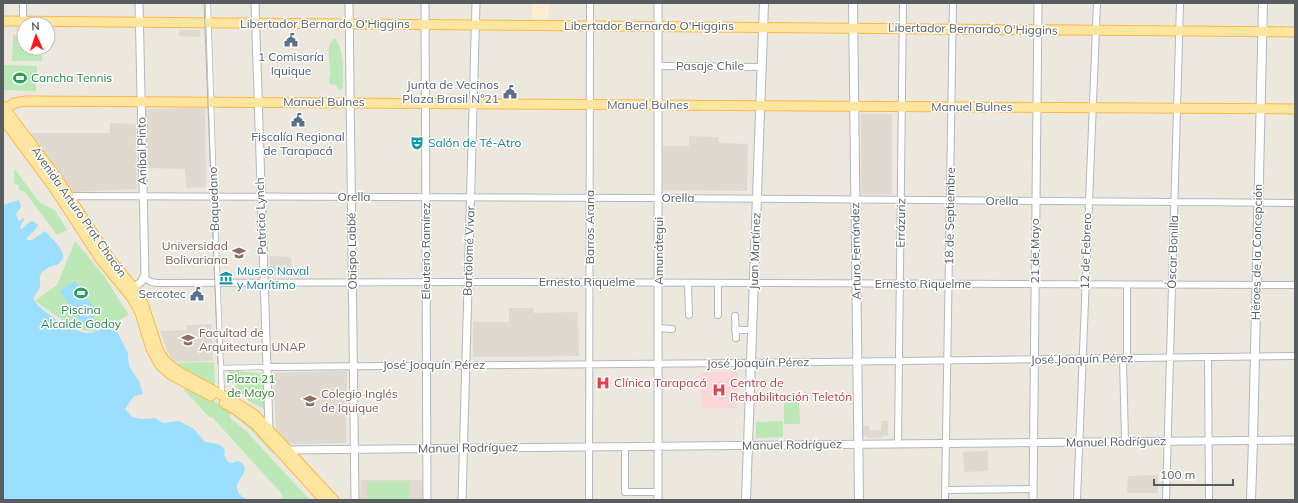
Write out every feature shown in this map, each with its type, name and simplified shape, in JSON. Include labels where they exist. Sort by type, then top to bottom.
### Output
[{"type":"main road","name":"Juan Martínez","points":[[746,500],[764,3]]},
{"type":"main road","name":"Arturo Fernández","points":[[853,3],[859,500]]},
{"type":"main road","name":"Héroes de la Concepción","points":[[1251,500],[1263,3]]},
{"type":"main road","name":"Libertador Bernardo O'Higgins","points":[[3,21],[16,21]]},
{"type":"main road","name":"Libertador Bernardo O'Higgins","points":[[56,21],[1295,32]]},
{"type":"main road","name":"Manuel Bulnes","points":[[4,108],[14,103],[26,101],[141,101],[1295,109]]},
{"type":"main road","name":"Avenida Arturo Prat Chacón","points":[[4,108],[43,158],[66,198]]},
{"type":"main road","name":"Avenida Arturo Prat Chacón","points":[[3,119],[66,198],[144,306],[157,344],[165,361],[176,370],[250,411],[269,429],[334,500]]},
{"type":"main road","name":"Avenida Arturo Prat Chacón","points":[[131,290],[153,353],[164,369],[175,377],[233,408],[250,420],[324,500]]},
{"type":"street","points":[[23,3],[23,16]]},
{"type":"street","name":"Aníbal Pinto","points":[[139,3],[144,278]]},
{"type":"street","name":"Baquedano","points":[[208,3],[222,395]]},
{"type":"street","name":"Patricio Lynch","points":[[255,3],[260,196],[269,429]]},
{"type":"street","name":"Obispo Labbé","points":[[349,3],[355,500]]},
{"type":"street","name":"Eleuterio Ramírez","points":[[425,3],[427,500]]},
{"type":"street","name":"Bartolomé Vivar","points":[[462,500],[476,3]]},
{"type":"street","name":"Barros Arana","points":[[589,500],[590,3]]},
{"type":"street","name":"Amunátegui","points":[[658,3],[658,500]]},
{"type":"street","name":"Errázuriz","points":[[898,444],[903,3]]},
{"type":"street","name":"18 de Septiembre","points":[[945,500],[953,3]]},
{"type":"street","name":"21 de Mayo","points":[[1033,500],[1038,3]]},
{"type":"street","name":"12 de Febrero","points":[[1077,500],[1097,3]]},
{"type":"street","name":"Óscar Bonilla","points":[[1166,500],[1180,3]]},
{"type":"street","name":"Pasaje Chile","points":[[658,66],[762,66]]},
{"type":"street","name":"Orella","points":[[66,198],[143,196],[260,196],[1295,203]]},
{"type":"street","points":[[131,290],[144,278]]},
{"type":"street","name":"Ernesto Riquelme","points":[[144,278],[150,282],[157,283],[590,282],[1295,285]]},
{"type":"street","points":[[688,283],[689,315]]},
{"type":"street","points":[[718,283],[718,315]]},
{"type":"street","points":[[1125,441],[1127,285]]},
{"type":"street","points":[[735,316],[736,338]]},
{"type":"street","points":[[659,328],[672,329]]},
{"type":"street","points":[[735,330],[752,330]]},
{"type":"street","name":"José Joaquín Pérez","points":[[221,368],[1295,356]]},
{"type":"street","points":[[1208,358],[1209,500]]},
{"type":"street","name":"Manuel Rodríguez","points":[[288,450],[1295,440]]},
{"type":"street","points":[[625,447],[625,492],[658,492]]},
{"type":"street","points":[[945,490],[1033,489]]},
{"type":"shaded area","points":[[532,3],[549,3],[548,20],[532,19]]},
{"type":"shaded area","points":[[179,30],[199,30],[200,37],[179,36]]},
{"type":"shaded area","points":[[205,108],[206,187],[186,188],[185,169],[144,168],[143,109]]},
{"type":"shaded area","points":[[861,114],[892,114],[892,194],[861,194]]},
{"type":"shaded area","points":[[110,123],[136,124],[137,189],[72,192],[28,133],[110,133]]},
{"type":"shaded area","points":[[689,136],[718,137],[719,143],[748,144],[747,191],[663,190],[663,146],[689,146]]},
{"type":"shaded area","points":[[270,256],[291,257],[292,275],[270,275]]},
{"type":"shaded area","points":[[509,308],[534,308],[534,313],[578,312],[579,356],[473,357],[473,322],[509,322]]},
{"type":"shaded area","name":"Facultad de Arquitectura UNAP","points":[[212,324],[213,361],[172,362],[160,331],[187,330],[187,325]]},
{"type":"shaded area","name":"Colegio Inglés de Iquique","points":[[347,371],[346,443],[289,444],[276,429],[273,373]]},
{"type":"shaded area","name":"Centro de Rehabilitación Teletón","points":[[700,372],[738,372],[738,408],[701,408]]},
{"type":"shaded area","points":[[881,421],[888,421],[888,436],[883,436],[882,438],[867,438],[867,436],[862,436],[862,426],[869,426],[870,431],[881,430]]},
{"type":"shaded area","points":[[988,451],[988,471],[964,472],[963,452]]},
{"type":"shaded area","points":[[1158,475],[1158,493],[1127,493],[1128,476]]},
{"type":"shaded area","points":[[361,480],[422,480],[423,500],[360,500]]},
{"type":"green space","points":[[13,35],[16,35],[16,56],[42,56],[42,61],[12,61]]},
{"type":"green space","points":[[335,38],[340,49],[343,62],[343,88],[339,90],[336,85],[330,84],[329,82],[329,49]]},
{"type":"green space","name":"Cancha Tennis","points":[[3,65],[37,66],[36,91],[3,90]]},
{"type":"green space","points":[[14,168],[40,203],[55,210],[67,230],[57,235],[25,192],[19,190],[19,186],[14,183]]},
{"type":"green space","name":"Piscina Alcalde Godoy","points":[[75,241],[104,276],[129,315],[99,330],[89,331],[76,327],[61,319],[35,301],[57,285]]},
{"type":"green space","points":[[214,362],[215,388],[176,366],[176,363]]},
{"type":"green space","name":"Plaza 21 de Mayo","points":[[229,370],[264,374],[264,409],[249,401],[230,380]]},
{"type":"green space","points":[[187,387],[230,410],[230,418],[245,430],[310,500],[283,500],[282,494],[212,417],[210,418],[184,390]]},
{"type":"green space","points":[[784,398],[799,398],[800,424],[784,424]]},
{"type":"green space","points":[[234,413],[249,424],[275,452],[273,454],[250,429],[234,416]]},
{"type":"green space","points":[[783,421],[783,437],[756,438],[756,422]]},
{"type":"green space","points":[[410,481],[409,500],[367,500],[367,482]]},
{"type":"water","points":[[19,200],[21,207],[16,214],[19,221],[24,218],[20,226],[21,229],[32,221],[38,225],[27,240],[32,240],[45,231],[60,247],[63,255],[63,259],[59,264],[49,267],[42,272],[40,277],[40,288],[33,298],[36,303],[41,309],[57,320],[82,332],[91,333],[109,326],[115,328],[128,353],[130,368],[139,381],[143,394],[134,396],[125,409],[132,417],[141,419],[155,418],[163,423],[179,421],[194,429],[205,442],[221,446],[225,450],[224,455],[228,462],[232,463],[238,461],[245,467],[237,487],[241,495],[247,500],[3,500],[3,205]]},
{"type":"water","points":[[75,281],[98,314],[82,324],[60,291]]},
{"type":"tram line","points":[[204,3],[218,364]]},
{"type":"place","name":"1 Comisaría Iquique","points":[[291,40]]},
{"type":"place","name":"Cancha Tennis","points":[[20,78]]},
{"type":"place","name":"Junta de Vecinos Plaza Brasil N°21","points":[[510,92]]},
{"type":"place","name":"Fiscalía Regional de Tarapacá","points":[[298,120]]},
{"type":"place","name":"Salón de Té-Atro","points":[[417,143]]},
{"type":"place","name":"Universidad Bolivariana","points":[[239,253]]},
{"type":"place","name":"Museo Naval y Marítimo","points":[[226,278]]},
{"type":"place","name":"Piscina Alcalde Godoy","points":[[81,293]]},
{"type":"place","name":"Sercotec","points":[[197,294]]},
{"type":"place","name":"Facultad de Arquitectura UNAP","points":[[188,340]]},
{"type":"place","name":"Clínica Tarapacá","points":[[603,383]]},
{"type":"place","name":"Centro de Rehabilitación Teletón","points":[[719,390]]},
{"type":"place","name":"Colegio Inglés de Iquique","points":[[310,401]]}]
